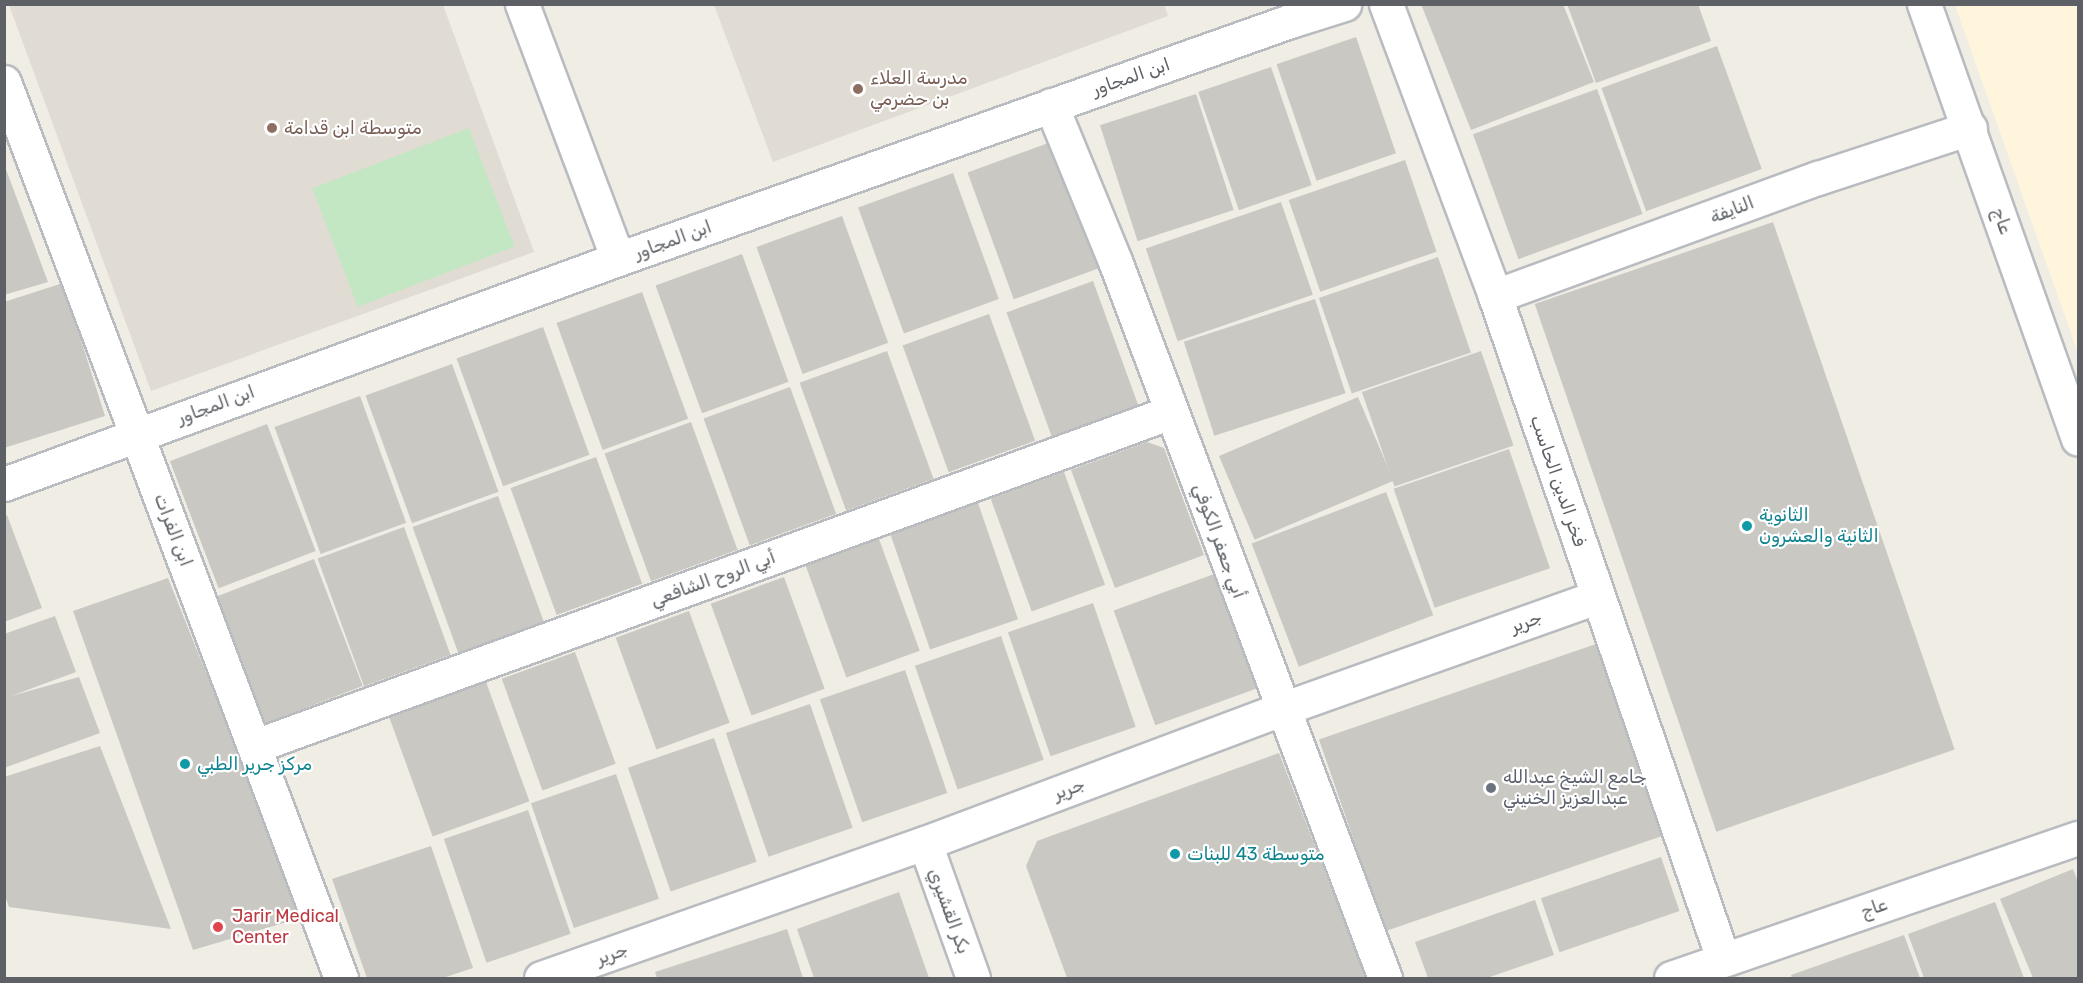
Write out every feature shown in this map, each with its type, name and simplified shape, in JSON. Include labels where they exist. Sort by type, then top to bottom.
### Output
[{"type":"street","points":[[522,4],[618,259]]},
{"type":"street","name":"ابن المجاور","points":[[4,484],[618,259],[1052,105],[1287,13],[1344,4]]},
{"type":"street","name":"فخر الدين الحاسب","points":[[1386,4],[1495,296],[1723,959]]},
{"type":"street","name":"عاج","points":[[1924,4],[2079,438]]},
{"type":"street","name":"ابن الفرات","points":[[4,82],[341,978]]},
{"type":"street","name":"أبي جعفر الكوفي","points":[[1052,105],[1385,978]]},
{"type":"street","name":"النايفة","points":[[1495,296],[1818,178],[1970,128]]},
{"type":"street","name":"أبي الروح الشافعي","points":[[255,746],[1171,412]]},
{"type":"street","name":"جرير","points":[[540,978],[616,966],[925,843],[1282,710],[1597,597]]},
{"type":"street","name":"عاج","points":[[1671,978],[2079,838]]},
{"type":"street","name":"بكر القشيري","points":[[925,843],[973,978]]},
{"type":"shaded area","name":"مدرسة العلاء بن حضرمي","points":[[1164,4],[1168,16],[773,162],[714,5]]},
{"type":"shaded area","name":"متوسطة ابن قدامة","points":[[9,5],[443,5],[534,252],[151,391]]},
{"type":"shaded area","points":[[1955,5],[2078,5],[2078,353]]},
{"type":"green space","points":[[469,128],[515,247],[358,307],[312,188]]},
{"type":"building","points":[[1421,4],[1563,4],[1594,82],[1471,130]]},
{"type":"building","points":[[1567,4],[1698,4],[1711,41],[1596,83]]},
{"type":"building","points":[[1356,37],[1396,153],[1317,181],[1277,64]]},
{"type":"building","points":[[1717,46],[1762,169],[1646,211],[1601,88]]},
{"type":"building","points":[[1271,67],[1312,185],[1239,210],[1198,92]]},
{"type":"building","points":[[1597,89],[1642,214],[1518,259],[1473,134]]},
{"type":"building","points":[[1196,94],[1234,210],[1138,241],[1100,125]]},
{"type":"building","points":[[1054,141],[1100,268],[1014,299],[968,172]]},
{"type":"building","points":[[1405,160],[1437,252],[1320,292],[1289,200]]},
{"type":"building","points":[[4,164],[48,282],[4,295]]},
{"type":"building","points":[[953,173],[999,299],[904,333],[858,208]]},
{"type":"building","points":[[1281,202],[1313,295],[1178,341],[1146,249]]},
{"type":"building","points":[[842,216],[888,343],[803,374],[756,247]]},
{"type":"building","name":"الثانوية الثانية والعشرون","points":[[1773,222],[1955,750],[1716,832],[1535,304]]},
{"type":"building","points":[[742,254],[789,382],[702,413],[656,285]]},
{"type":"building","points":[[1438,257],[1471,352],[1352,394],[1319,298]]},
{"type":"building","points":[[1093,281],[1139,408],[1053,439],[1007,312]]},
{"type":"building","points":[[63,283],[105,416],[4,448],[4,302]]},
{"type":"building","points":[[642,292],[688,419],[603,450],[556,323]]},
{"type":"building","points":[[1315,299],[1346,393],[1214,436],[1184,342]]},
{"type":"building","points":[[989,314],[1035,441],[949,472],[903,345]]},
{"type":"building","points":[[543,327],[590,455],[503,486],[457,358]]},
{"type":"building","points":[[887,351],[934,479],[846,511],[800,383]]},
{"type":"building","points":[[1481,351],[1514,446],[1394,487],[1362,392]]},
{"type":"building","points":[[452,364],[499,492],[412,523],[366,395]]},
{"type":"building","points":[[790,387],[836,514],[750,545],[704,418]]},
{"type":"building","points":[[360,396],[406,523],[321,554],[274,427]]},
{"type":"building","points":[[1358,397],[1394,481],[1255,540],[1219,456]]},
{"type":"building","points":[[691,422],[738,550],[651,581],[605,453]]},
{"type":"building","points":[[267,424],[316,551],[219,588],[170,461]]},
{"type":"building","points":[[1147,442],[1164,448],[1204,555],[1115,588],[1071,470]]},
{"type":"building","points":[[1509,449],[1550,568],[1435,608],[1394,489]]},
{"type":"building","points":[[596,457],[642,584],[557,615],[510,488]]},
{"type":"building","points":[[1064,472],[1105,585],[1032,611],[991,499]]},
{"type":"building","points":[[1386,492],[1433,615],[1299,667],[1252,544]]},
{"type":"building","points":[[498,496],[544,623],[459,654],[412,527]]},
{"type":"building","points":[[978,503],[1018,619],[930,650],[890,533]]},
{"type":"building","points":[[7,515],[42,608],[4,622],[4,516]]},
{"type":"building","points":[[404,527],[451,655],[364,686],[318,558]]},
{"type":"building","points":[[879,539],[920,651],[846,678],[806,566]]},
{"type":"building","points":[[314,559],[363,686],[265,724],[216,597]]},
{"type":"building","points":[[1217,573],[1259,688],[1155,725],[1114,611]]},
{"type":"building","points":[[784,577],[825,689],[751,716],[711,604]]},
{"type":"building","name":"مركز جرير الطبي","points":[[168,578],[304,917],[193,950],[73,611]]},
{"type":"building","points":[[1093,603],[1136,727],[1051,756],[1008,632]]},
{"type":"building","points":[[689,611],[730,723],[656,750],[616,638]]},
{"type":"building","points":[[55,616],[76,672],[11,696],[79,677],[100,733],[4,768],[4,634]]},
{"type":"building","points":[[1001,636],[1044,760],[958,789],[915,666]]},
{"type":"building","name":"جامع الشيخ عبدالله عبدالعزيز الخنيني","points":[[1596,644],[1662,836],[1385,931],[1319,739]]},
{"type":"building","points":[[575,652],[616,764],[542,791],[502,679]]},
{"type":"building","points":[[905,670],[947,793],[862,822],[820,699]]},
{"type":"building","points":[[486,682],[529,801],[433,837],[389,717]]},
{"type":"building","points":[[810,704],[853,828],[768,857],[726,733]]},
{"type":"building","points":[[714,738],[757,862],[671,891],[628,768]]},
{"type":"building","points":[[100,746],[171,929],[9,907],[4,893],[4,777]]},
{"type":"building","name":"متوسطة 43 للبنات","points":[[1279,753],[1366,978],[1067,978],[1026,866],[1037,841]]},
{"type":"building","points":[[616,774],[659,899],[574,928],[531,803]]},
{"type":"building","points":[[528,810],[571,934],[486,963],[444,839]]},
{"type":"building","points":[[431,846],[473,968],[443,978],[367,978],[332,879]]},
{"type":"building","points":[[1661,857],[1680,911],[1559,952],[1541,898]]},
{"type":"building","points":[[2073,869],[2078,882],[2078,978],[2033,978],[2000,899]]},
{"type":"building","points":[[899,892],[929,978],[814,978],[797,929]]},
{"type":"building","points":[[1535,900],[1554,955],[1487,978],[1428,978],[1415,942]]},
{"type":"building","points":[[1995,902],[2024,978],[1924,978],[1908,934]]},
{"type":"building","points":[[787,929],[803,978],[657,978],[655,972]]},
{"type":"building","points":[[1904,935],[1920,978],[1792,978],[1791,975]]},
{"type":"place","name":"مدرسة العلاء بن حضرمي","points":[[858,89]]},
{"type":"place","name":"متوسطة ابن قدامة","points":[[272,128]]},
{"type":"place","name":"الثانوية الثانية والعشرون","points":[[1747,526]]},
{"type":"place","name":"مركز جرير الطبي","points":[[185,764]]},
{"type":"place","name":"جامع الشيخ عبدالله عبدالعزيز الخنيني","points":[[1491,788]]},
{"type":"place","name":"متوسطة 43 للبنات","points":[[1175,854]]},
{"type":"place","name":"Jarir Medical Center","points":[[218,927]]}]
